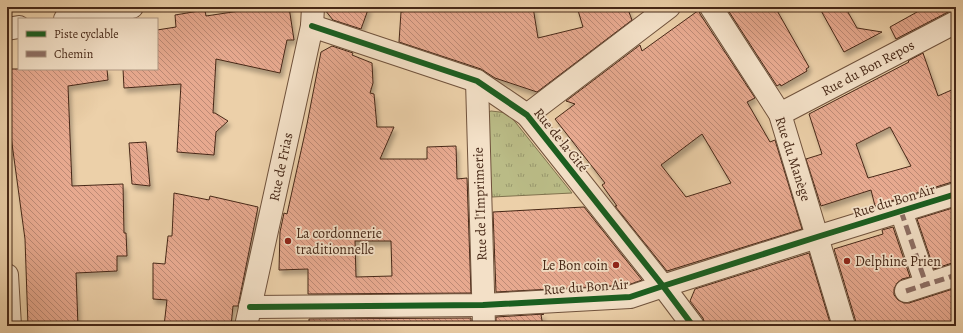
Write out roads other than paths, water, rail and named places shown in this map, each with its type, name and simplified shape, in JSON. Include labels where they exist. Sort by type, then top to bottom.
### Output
[{"type":"street","points":[[71,18],[132,7]]},
{"type":"street","points":[[527,115],[669,7]]},
{"type":"street","name":"Rue du Manège","points":[[711,7],[780,114],[844,326]]},
{"type":"street","name":"Rue de la Cité","points":[[313,16],[477,81],[527,115],[693,326]]},
{"type":"street","name":"Rue de Frias","points":[[248,317],[313,16]]},
{"type":"street","name":"Rue du Bon Repos","points":[[780,114],[956,22]]},
{"type":"street","points":[[7,29],[18,27]]},
{"type":"street","name":"Rue de l'Imprimerie","points":[[477,81],[483,315]]},
{"type":"street","name":"Rue du Bon Air","points":[[248,317],[483,315],[630,297],[956,194]]},
{"type":"street","points":[[901,211],[916,288],[956,275]]},
{"type":"street","points":[[7,275],[10,326]]},
{"type":"place","name":"La cordonnerie traditionnelle","points":[[288,241]]},
{"type":"place","name":"Delphine Prien","points":[[847,261]]},
{"type":"place","name":"Le Bon coin","points":[[616,265]]}]
